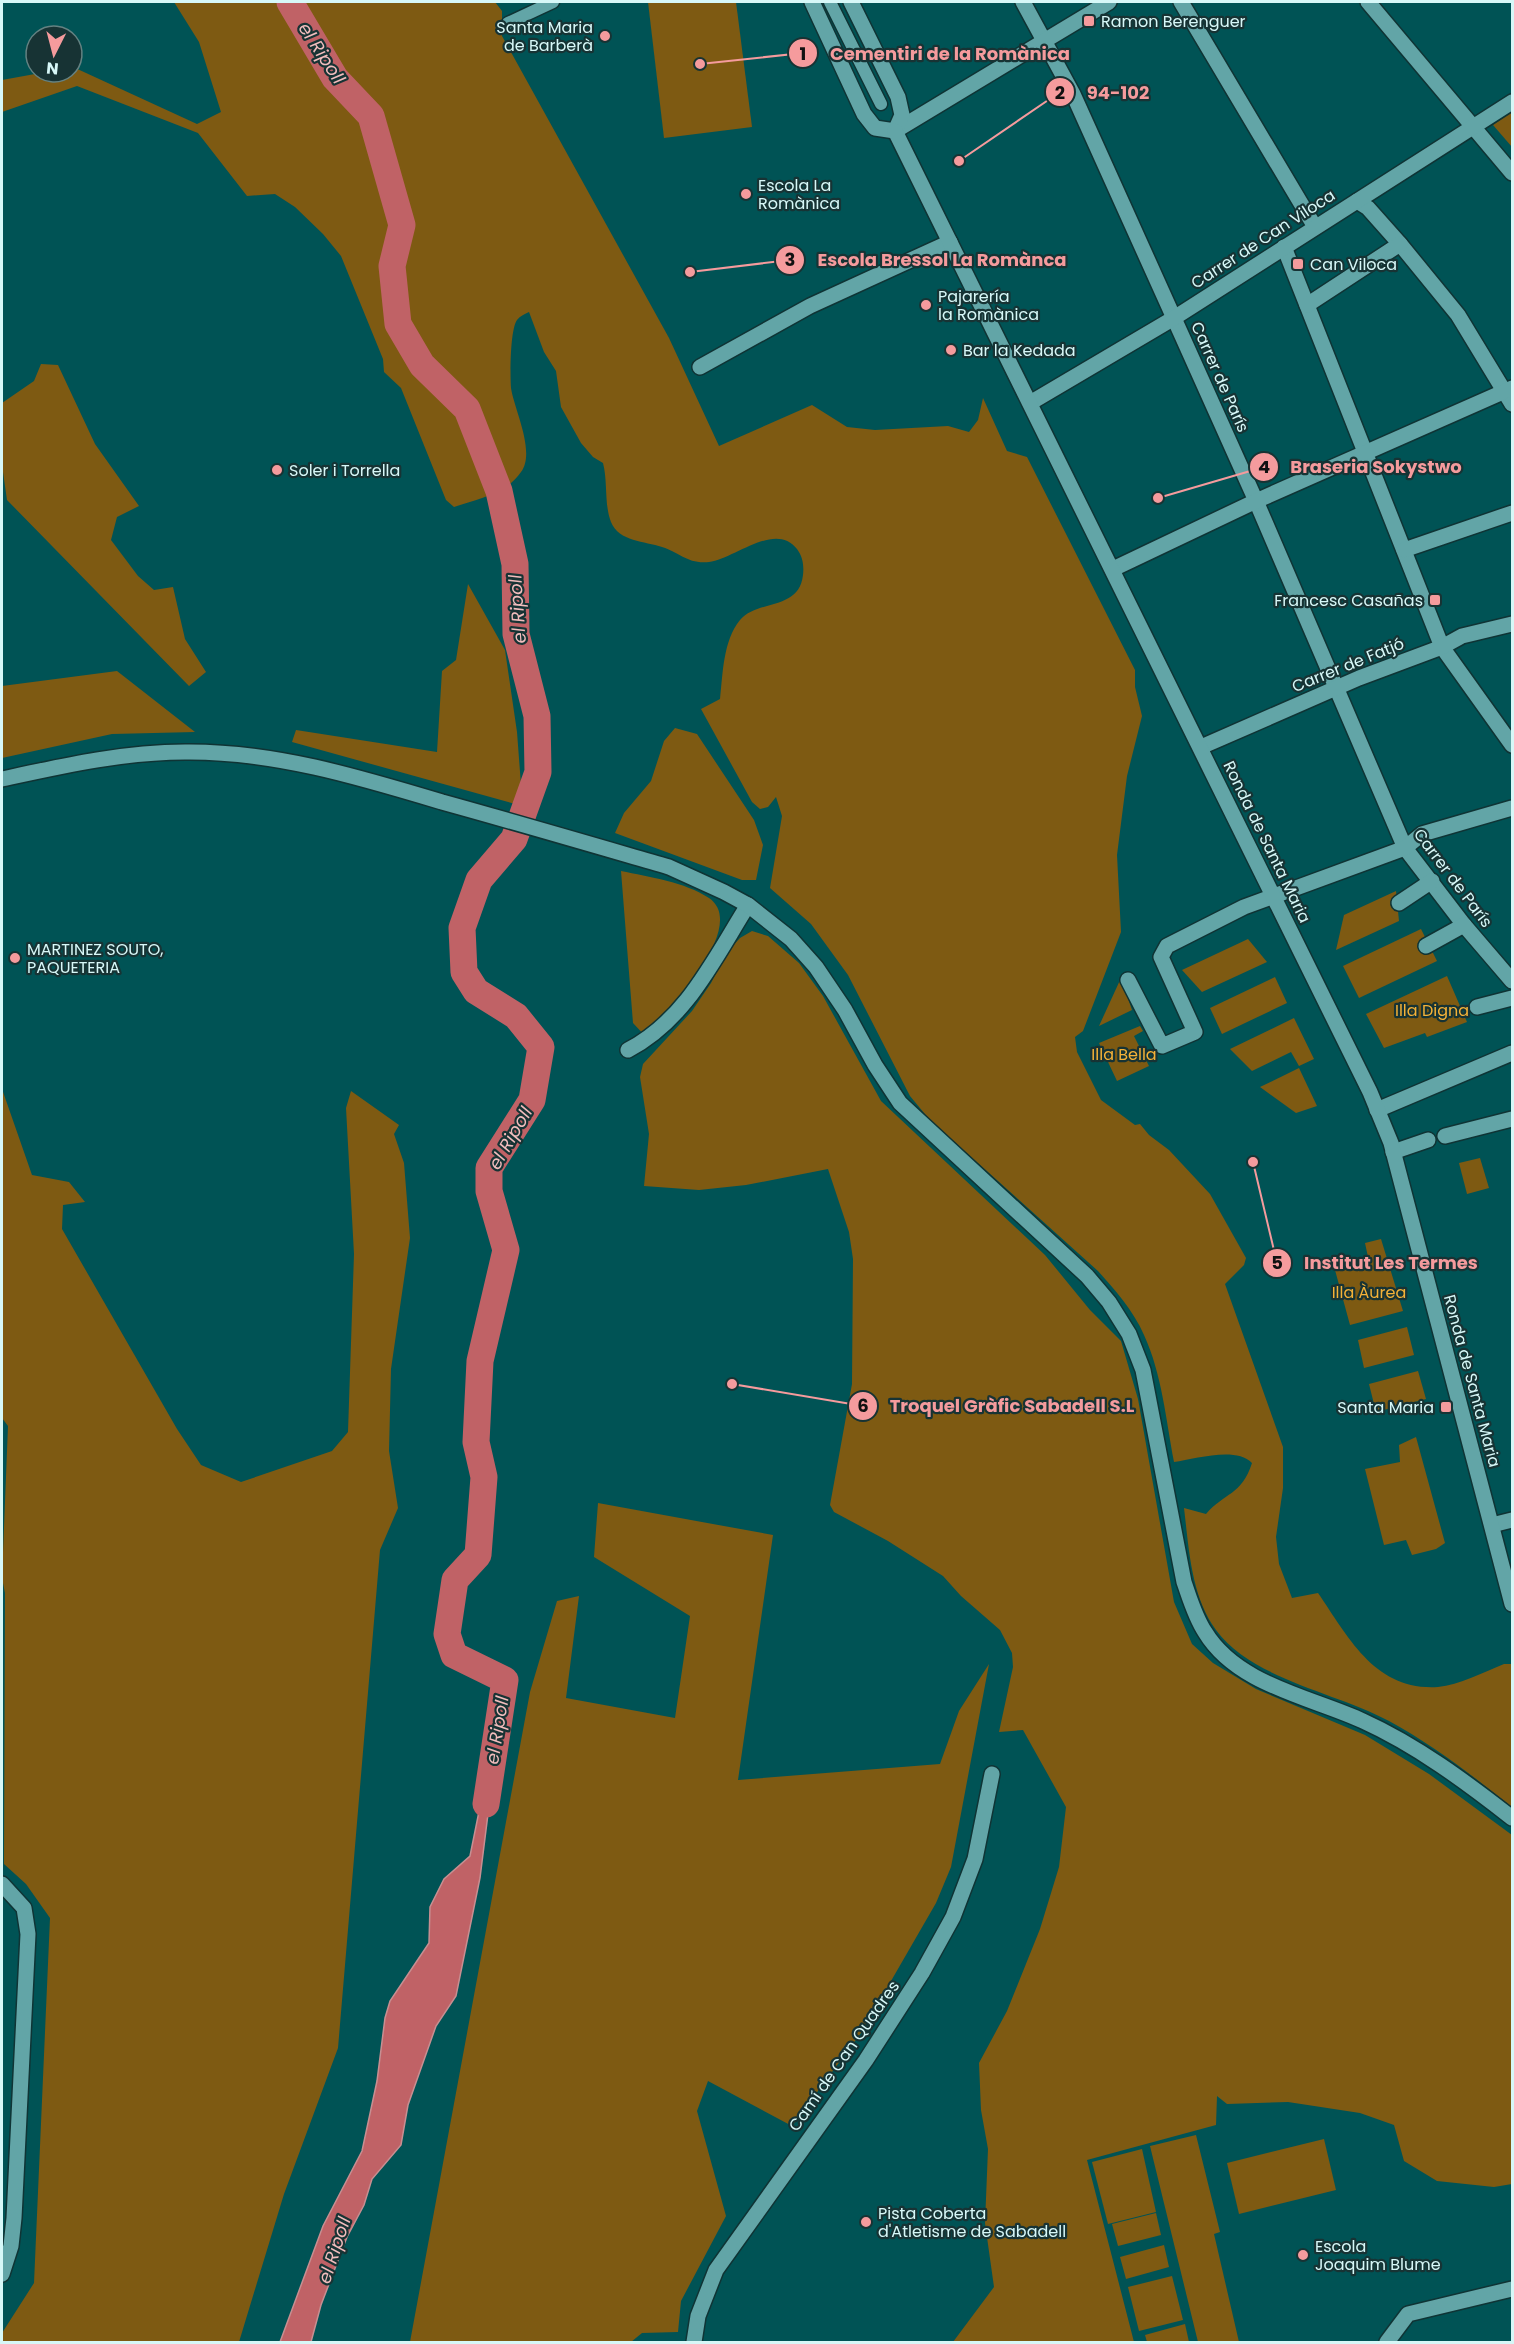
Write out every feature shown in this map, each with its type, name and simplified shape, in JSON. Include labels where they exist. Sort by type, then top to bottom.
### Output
[{"type":"street","points":[[508,23],[553,2]]},
{"type":"street","points":[[812,2],[864,114],[875,128],[895,132],[1109,2]]},
{"type":"street","points":[[831,2],[886,103],[869,111]]},
{"type":"street","points":[[851,2],[898,97],[902,115],[895,132]]},
{"type":"street","name":"Carrer de París","points":[[1023,2],[1073,94],[1256,501],[1405,848],[1432,880],[1464,925],[1512,981]]},
{"type":"street","points":[[1181,2],[1315,227]]},
{"type":"street","points":[[1374,3],[1472,127],[1512,173]]},
{"type":"street","name":"Carrer de Can Viloca","points":[[1030,403],[1174,318],[1512,102]]},
{"type":"street","name":"Ronda de Santa Maria","points":[[895,132],[1275,897],[1377,1110],[1393,1152],[1512,1604]]},
{"type":"street","points":[[1113,569],[1365,452],[1510,394],[1458,315],[1400,244],[1368,208],[1357,201]]},
{"type":"street","points":[[700,367],[810,306],[950,242]]},
{"type":"street","points":[[1307,305],[1400,244]]},
{"type":"street","points":[[1284,247],[1442,647],[1512,745]]},
{"type":"street","points":[[1404,550],[1512,513]]},
{"type":"street","name":"Carrer de Fatjó","points":[[1201,747],[1335,688],[1442,647],[1462,636],[1512,624]]},
{"type":"street","points":[[2,779],[106,758],[155,753],[220,752],[299,763],[669,867],[707,883],[748,906],[790,939],[816,967],[845,1010],[874,1065],[900,1103],[1088,1276],[1123,1322],[1143,1370],[1184,1582],[1194,1611],[1206,1634],[1222,1653],[1239,1666],[1283,1689],[1386,1733],[1440,1766],[1512,1818]]},
{"type":"street","points":[[1128,980],[1162,1046],[1195,1032],[1161,957],[1167,946],[1244,907],[1405,848],[1422,834],[1512,808]]},
{"type":"street","points":[[1399,903],[1432,880]]},
{"type":"street","points":[[628,1050],[659,1030],[687,1002],[748,906]]},
{"type":"street","points":[[1426,946],[1464,925]]},
{"type":"street","points":[[1478,1007],[1512,998]]},
{"type":"street","points":[[1377,1110],[1512,1053]]},
{"type":"street","points":[[1445,1136],[1512,1119]]},
{"type":"street","points":[[1393,1152],[1428,1140]]},
{"type":"street","points":[[1492,1526],[1512,1520]]},
{"type":"street","name":"Camí de Can Quadres","points":[[694,2343],[698,2316],[716,2270],[891,2024],[948,1926],[975,1859],[992,1774]]},
{"type":"street","points":[[2,2274],[11,2246],[14,2218],[28,1934],[24,1908],[5,1887]]},
{"type":"street","points":[[1387,2343],[1408,2314],[1512,2289]]},
{"type":"green space","points":[[174,2],[495,2],[502,11],[502,36],[669,338],[719,446],[812,405],[847,427],[875,430],[948,426],[969,432],[978,420],[983,398],[1007,451],[1027,457],[1135,670],[1135,687],[1142,716],[1127,776],[1117,855],[1121,932],[1083,1031],[1075,1037],[1077,1052],[1101,1100],[1135,1125],[1140,1124],[1149,1135],[1169,1150],[1210,1194],[1246,1258],[1244,1265],[1225,1284],[1283,1447],[1283,1488],[1276,1537],[1279,1564],[1292,1598],[1318,1593],[1353,1644],[1366,1658],[1381,1671],[1397,1680],[1416,1686],[1446,1686],[1504,1664],[1512,1664],[1512,1807],[1452,1761],[1405,1730],[1368,1711],[1273,1673],[1232,1647],[1216,1630],[1201,1602],[1192,1572],[1184,1508],[1206,1514],[1238,1488],[1248,1474],[1252,1463],[1245,1458],[1226,1454],[1174,1462],[1155,1365],[1140,1326],[1129,1309],[1098,1271],[929,1119],[910,1096],[848,975],[811,924],[770,888],[782,816],[776,797],[768,807],[760,809],[752,802],[701,709],[720,699],[727,647],[734,628],[740,620],[757,609],[786,600],[800,586],[803,565],[797,549],[788,541],[766,540],[719,559],[701,562],[689,560],[669,549],[633,540],[620,534],[615,529],[609,515],[603,463],[593,457],[581,443],[561,407],[556,371],[544,352],[529,312],[518,319],[515,325],[511,363],[511,388],[523,430],[525,464],[515,479],[499,491],[454,507],[446,500],[401,388],[384,372],[383,359],[341,256],[323,234],[295,207],[275,194],[247,196],[198,133],[77,86],[2,112],[2,80],[24,76],[24,84],[84,84],[84,72],[197,124],[221,112],[199,42]]},
{"type":"green space","points":[[648,2],[736,2],[752,127],[664,138]]},
{"type":"green space","points":[[1512,112],[1512,147],[1493,125]]},
{"type":"green space","points":[[41,364],[58,365],[95,444],[139,506],[117,517],[111,540],[138,576],[154,590],[173,587],[185,639],[206,672],[189,686],[7,500],[2,465],[2,403],[34,381]]},
{"type":"green space","points":[[468,584],[505,650],[517,732],[521,785],[519,805],[292,742],[296,730],[437,752],[442,671],[456,660]]},
{"type":"green space","points":[[117,671],[195,732],[112,734],[2,758],[2,686]]},
{"type":"green space","points":[[675,728],[697,734],[754,820],[763,845],[756,880],[742,880],[615,833],[624,813],[651,781],[664,741]]},
{"type":"green space","points":[[621,871],[666,881],[699,892],[709,898],[719,911],[719,928],[712,948],[700,970],[646,1037],[633,1023]]},
{"type":"green space","points":[[1396,891],[1399,921],[1336,950],[1344,915]]},
{"type":"green space","name":"Illa Digna","points":[[1421,929],[1437,961],[1359,998],[1343,966]]},
{"type":"green space","points":[[752,931],[768,936],[799,963],[823,996],[881,1101],[1045,1255],[1090,1310],[1121,1341],[1138,1399],[1174,1602],[1192,1644],[1213,1663],[1256,1689],[1365,1735],[1429,1774],[1512,1835],[1512,2184],[1494,2187],[1437,2181],[1404,2161],[1394,2125],[1360,2113],[1288,2102],[1227,2104],[1217,2096],[1216,2125],[1087,2160],[1134,2342],[953,2342],[994,2287],[985,2223],[988,2149],[981,2110],[979,2063],[1007,2011],[1040,1929],[1059,1867],[1066,1807],[1023,1730],[999,1732],[1013,1667],[1012,1653],[1000,1630],[961,1596],[943,1576],[888,1541],[834,1512],[830,1505],[852,1384],[853,1259],[849,1232],[828,1169],[746,1185],[699,1190],[644,1186],[649,1134],[640,1077],[643,1064],[692,1011],[711,983],[727,952],[740,938]]},
{"type":"green space","points":[[1248,939],[1267,962],[1202,992],[1182,970]]},
{"type":"green space","name":"Illa Digna","points":[[1447,976],[1467,1022],[1427,1037],[1425,1033],[1384,1048],[1366,1014]]},
{"type":"green space","points":[[1275,977],[1287,1003],[1222,1034],[1210,1008]]},
{"type":"green space","name":"Illa Bella","points":[[1121,978],[1132,1010],[1099,1026]]},
{"type":"green space","points":[[1294,1018],[1314,1059],[1299,1066],[1291,1052],[1252,1071],[1230,1049]]},
{"type":"green space","name":"Illa Bella","points":[[1140,1026],[1143,1031],[1134,1036],[1149,1066],[1117,1081],[1099,1043]]},
{"type":"green space","points":[[1299,1068],[1317,1106],[1296,1113],[1260,1087]]},
{"type":"green space","points":[[2,1089],[32,1175],[69,1182],[85,1202],[63,1205],[62,1229],[177,1429],[201,1465],[241,1482],[332,1451],[348,1432],[354,1254],[346,1108],[351,1091],[399,1125],[394,1134],[404,1163],[410,1238],[391,1369],[389,1451],[398,1508],[380,1550],[338,2048],[284,2194],[239,2342],[2,2342],[2,2333],[34,2283],[50,1918],[26,1884],[4,1864],[5,1593],[2,1578],[8,1426],[2,1418]]},
{"type":"green space","points":[[1480,1158],[1489,1188],[1467,1194],[1459,1163]]},
{"type":"green space","name":"Illa Àurea","points":[[1381,1239],[1403,1311],[1350,1325],[1335,1270],[1326,1268],[1368,1257],[1365,1243]]},
{"type":"green space","name":"Illa Àurea","points":[[1407,1327],[1414,1355],[1364,1368],[1358,1340]]},
{"type":"green space","points":[[1418,1371],[1426,1399],[1376,1412],[1369,1384]]},
{"type":"green space","points":[[1416,1437],[1445,1543],[1436,1549],[1412,1555],[1406,1540],[1384,1545],[1365,1469],[1400,1462],[1399,1445]]},
{"type":"green space","points":[[598,1503],[773,1535],[738,1780],[940,1764],[959,1711],[989,1664],[951,1867],[936,1903],[861,2033],[792,2126],[708,2081],[697,2111],[726,2216],[681,2301],[678,2332],[642,2333],[631,2342],[410,2342],[530,1692],[557,1601],[579,1596],[566,1698],[675,1718],[690,1616],[594,1557]]},
{"type":"green space","points":[[1196,2135],[1220,2232],[1214,2234],[1239,2342],[1198,2342],[1150,2146]]},
{"type":"green space","points":[[1324,2139],[1336,2190],[1239,2214],[1227,2163]]},
{"type":"green space","points":[[1142,2149],[1156,2212],[1108,2224],[1092,2162]]},
{"type":"green space","points":[[1156,2213],[1161,2235],[1118,2246],[1112,2224]]},
{"type":"green space","points":[[1164,2245],[1169,2267],[1126,2279],[1120,2257]]},
{"type":"green space","points":[[1172,2276],[1183,2320],[1139,2331],[1128,2287]]},
{"type":"green space","points":[[1185,2324],[1189,2342],[1147,2342],[1145,2335]]},
{"type":"water","points":[[491,1769],[493,1774],[480,1878],[456,1996],[436,2026],[408,2105],[401,2145],[372,2179],[364,2205],[347,2237],[321,2305],[311,2342],[280,2342],[323,2226],[362,2151],[377,2081],[385,2018],[390,2001],[429,1943],[430,1907],[444,1879],[470,1856],[487,1772]]},
{"type":"waterway","name":"el Ripoll","points":[[290,2],[335,78],[371,116],[402,225],[392,266],[398,324],[422,365],[467,409],[499,491],[515,564],[516,634],[537,716],[538,772],[514,839],[479,880],[462,928],[464,972],[476,991],[516,1016],[541,1047],[532,1100],[489,1168],[489,1191],[506,1250],[480,1361],[476,1442],[484,1477],[478,1555],[455,1580],[447,1634],[454,1655],[505,1680],[486,1804]]},
{"type":"place","name":"Ramon Berenguer","points":[[1089,21]]},
{"type":"place","name":"Santa Maria de Barberà","points":[[605,36]]},
{"type":"place","name":"Cementiri de la Romànica","points":[[700,64]]},
{"type":"place","name":"94-102","points":[[959,161]]},
{"type":"place","name":"Escola La Romànica","points":[[746,194]]},
{"type":"place","name":"Can Viloca","points":[[1298,264]]},
{"type":"place","name":"Escola Bressol La Romànca","points":[[690,272]]},
{"type":"place","name":"Pajarería la Romànica","points":[[926,305]]},
{"type":"place","name":"Bar la Kedada","points":[[951,350]]},
{"type":"place","name":"Soler i Torrella","points":[[277,470]]},
{"type":"place","name":"Braseria Sokystwo","points":[[1158,498]]},
{"type":"place","name":"Francesc Casañas","points":[[1435,600]]},
{"type":"place","name":"MARTINEZ SOUTO, PAQUETERIA","points":[[15,958]]},
{"type":"place","name":"Institut Les Termes","points":[[1253,1162]]},
{"type":"place","name":"Troquel Gràfic Sabadell S.L","points":[[732,1384]]},
{"type":"place","name":"Santa Maria","points":[[1446,1407]]},
{"type":"place","name":"Pista Coberta d'Atletisme de Sabadell","points":[[866,2222]]},
{"type":"place","name":"Escola Joaquim Blume","points":[[1303,2255]]}]
